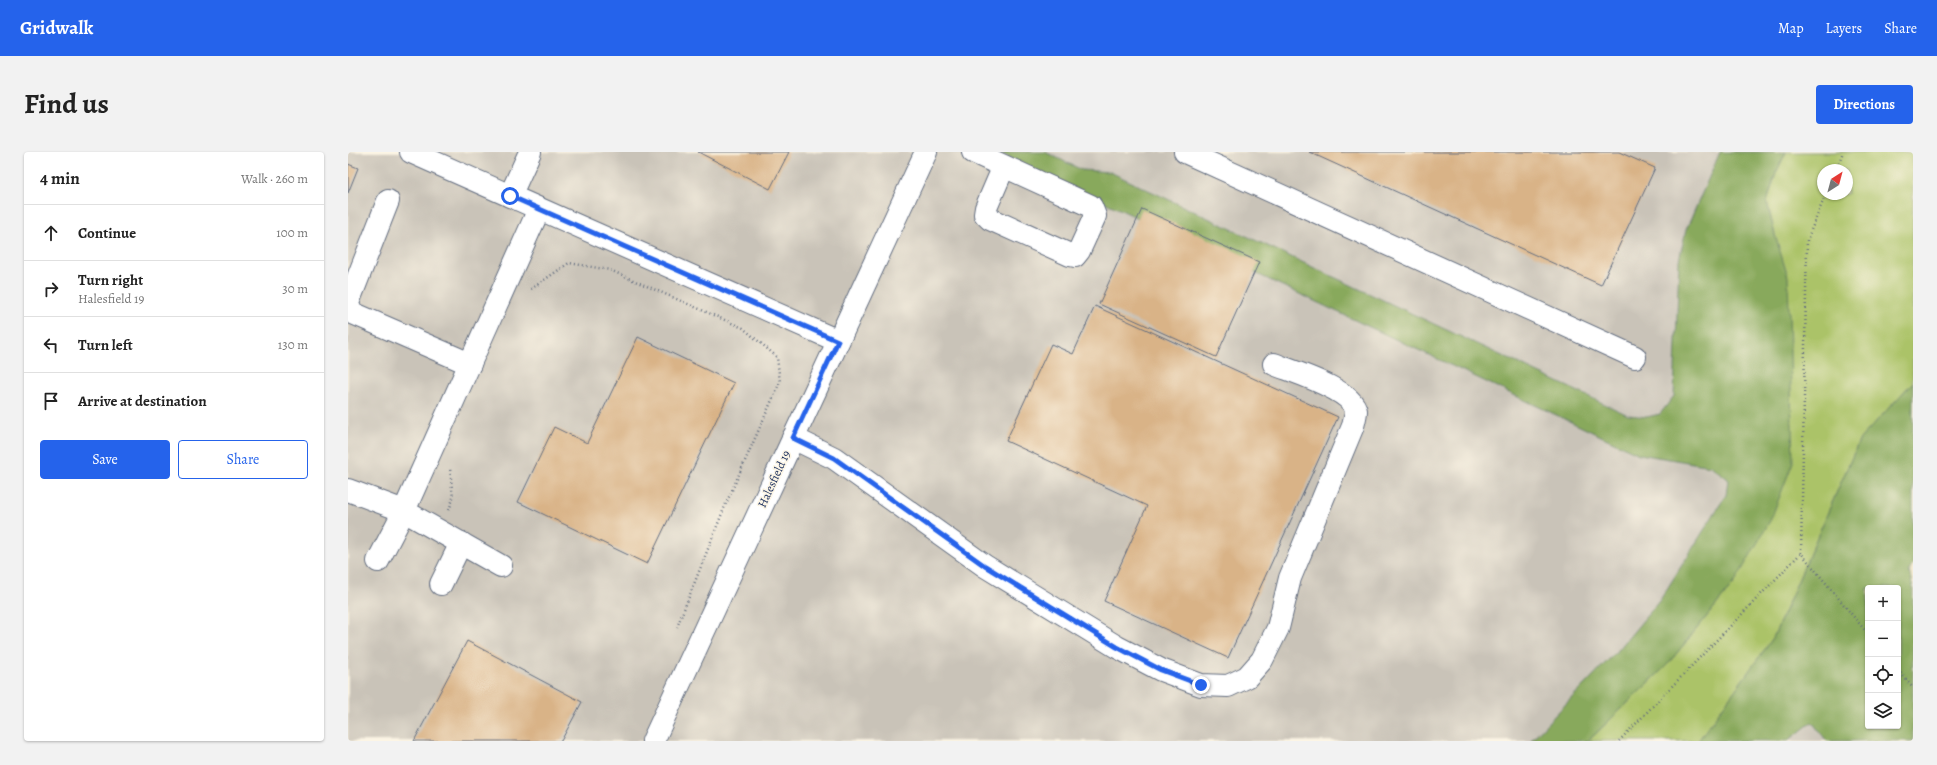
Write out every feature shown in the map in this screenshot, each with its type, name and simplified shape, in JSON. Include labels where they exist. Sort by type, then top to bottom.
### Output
[{"type":"street","points":[[411,152],[838,341]]},
{"type":"street","points":[[510,196],[530,152]]},
{"type":"street","name":"Halesfield 19","points":[[653,741],[926,152]]},
{"type":"street","points":[[973,152],[1004,166],[1092,206],[1095,216],[1079,251],[1075,256],[990,219],[985,214],[986,208],[1004,166]]},
{"type":"street","points":[[1185,152],[1635,357]]},
{"type":"street","points":[[348,303],[388,201]]},
{"type":"street","points":[[378,561],[404,511],[539,209]]},
{"type":"street","points":[[348,310],[470,364]]},
{"type":"street","points":[[793,438],[834,458],[985,566],[1117,647],[1161,670],[1201,685],[1228,686],[1247,677],[1262,660],[1278,628],[1290,578],[1353,426],[1356,411],[1351,402],[1340,392],[1274,364]]},
{"type":"street","points":[[348,490],[404,511],[501,566]]},
{"type":"street","points":[[441,584],[461,543]]},
{"type":"path","points":[[1838,164],[1843,152]]},
{"type":"path","points":[[1824,200],[1808,240],[1801,553],[1865,630]]},
{"type":"path","points":[[528,290],[569,263],[610,270],[743,328],[777,357],[780,382],[725,506],[676,631]]},
{"type":"path","points":[[441,532],[453,499],[450,464]]},
{"type":"path","points":[[1619,741],[1801,553]]},
{"type":"path","points":[[1901,674],[1913,688]]},
{"type":"shaded area","points":[[348,152],[998,152],[1639,454],[1711,466],[1728,479],[1726,495],[1660,600],[1619,649],[1530,741],[348,741]]},
{"type":"shaded area","points":[[1045,152],[1720,152],[1679,260],[1674,396],[1660,414],[1647,417],[1628,415],[1110,172],[1082,170]]},
{"type":"shaded area","points":[[1812,722],[1827,741],[1788,741]]},
{"type":"green space","points":[[998,152],[1045,152],[1082,170],[1110,172],[1628,415],[1647,417],[1660,414],[1674,396],[1679,260],[1686,230],[1720,152],[1786,152],[1776,173],[1767,202],[1788,277],[1793,462],[1771,519],[1735,582],[1667,665],[1588,741],[1530,741],[1619,649],[1660,600],[1726,495],[1728,479],[1711,466],[1639,454]]},
{"type":"green space","points":[[1786,152],[1913,152],[1913,382],[1860,439],[1773,638],[1698,741],[1588,741],[1667,665],[1735,582],[1775,235],[1767,202],[1776,173]]},
{"type":"green space","points":[[1913,382],[1913,564],[1909,571],[1913,587],[1913,741],[1827,741],[1812,722],[1788,741],[1698,741],[1773,638],[1860,439]]},
{"type":"building","points":[[698,152],[789,152],[770,189]]},
{"type":"building","points":[[1309,152],[1619,152],[1655,168],[1601,285]]},
{"type":"building","points":[[348,164],[358,168],[348,193]]},
{"type":"building","points":[[1142,209],[1259,262],[1216,357],[1099,304]]},
{"type":"building","points":[[1095,306],[1338,417],[1228,658],[1104,601],[1147,506],[1006,441],[1051,344],[1073,354]]},
{"type":"building","points":[[638,337],[734,383],[647,564],[518,502],[554,427],[587,443]]},
{"type":"building","points":[[467,641],[582,702],[561,741],[414,741]]},
{"type":"route","points":[[510,196],[838,341],[793,438],[834,458],[985,566],[1117,647],[1161,670],[1201,685]]}]
